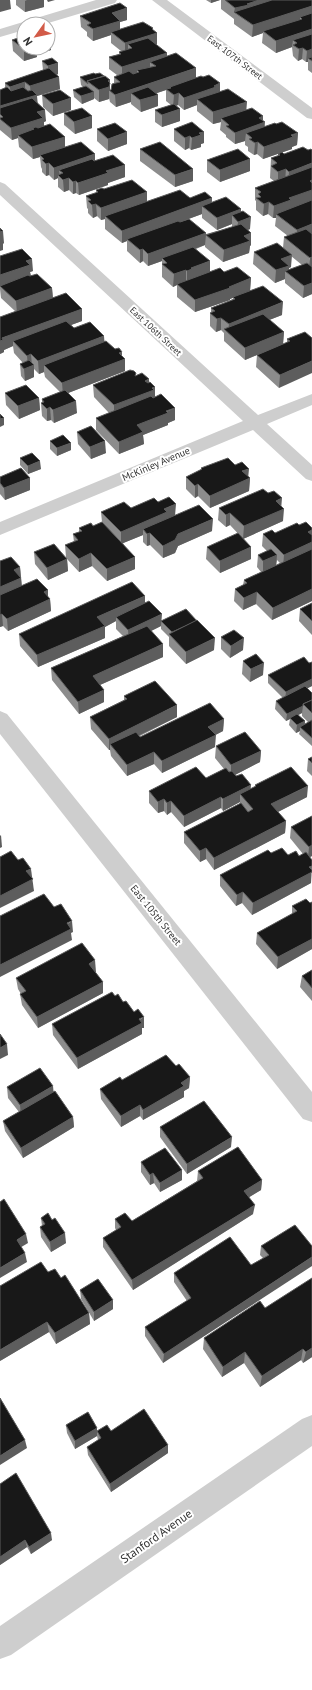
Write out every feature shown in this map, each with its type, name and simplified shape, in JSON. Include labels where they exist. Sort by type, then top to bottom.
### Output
[{"type":"street","points":[[56,16],[110,0]]},
{"type":"street","name":"East 107th Street","points":[[159,0],[312,115]]},
{"type":"street","points":[[0,33],[16,28]]},
{"type":"street","name":"East 106th Street","points":[[0,187],[312,475]]},
{"type":"street","name":"McKinley Avenue","points":[[0,529],[312,399]]},
{"type":"street","name":"East 105th Street","points":[[0,719],[312,1111]]},
{"type":"street","name":"Stanford Avenue","points":[[0,1644],[312,1429]]},
{"type":"building","points":[[225,0],[259,0],[247,4],[249,5],[235,8]]},
{"type":"building","points":[[272,0],[312,0],[312,6],[253,25],[234,12]]},
{"type":"building","points":[[120,3],[127,8],[112,13],[120,21],[93,29],[87,25],[91,23],[80,16]]},
{"type":"building","points":[[312,13],[312,29],[276,41],[263,31],[302,19],[300,17]]},
{"type":"building","points":[[143,22],[153,28],[152,29],[157,33],[125,43],[111,32]]},
{"type":"building","points":[[312,34],[312,49],[307,51],[303,48],[299,49],[293,45],[297,43],[293,40]]},
{"type":"building","points":[[148,38],[167,53],[122,67],[109,57],[121,54],[119,52],[132,48],[128,44]]},
{"type":"building","points":[[176,53],[196,68],[115,95],[109,90],[111,90],[112,84],[120,82],[114,77],[129,71],[133,74],[139,72],[137,70],[156,66],[150,62]]},
{"type":"building","points":[[52,58],[58,63],[48,66],[42,61]]},
{"type":"building","points":[[49,68],[59,77],[30,86],[25,82],[10,87],[5,83]]},
{"type":"building","points":[[100,73],[104,76],[87,81],[88,84],[80,77]]},
{"type":"building","points":[[209,75],[220,83],[214,86],[216,87],[184,98],[179,93],[174,95],[166,89],[201,76],[203,77]]},
{"type":"building","points":[[105,76],[110,80],[108,81],[110,83],[109,87],[99,90],[87,81]]},
{"type":"building","points":[[86,86],[94,92],[81,96],[73,90]]},
{"type":"building","points":[[7,87],[11,91],[23,87],[28,91],[32,90],[37,95],[0,106],[0,90]]},
{"type":"building","points":[[148,87],[158,95],[140,100],[131,93]]},
{"type":"building","points":[[228,89],[247,102],[213,112],[197,99]]},
{"type":"building","points":[[60,90],[71,98],[53,104],[42,95]]},
{"type":"building","points":[[32,98],[45,110],[37,112],[43,118],[11,128],[0,119],[3,117],[0,114],[0,108]]},
{"type":"building","points":[[174,104],[180,109],[162,115],[155,110]]},
{"type":"building","points":[[82,108],[92,116],[74,122],[64,113]]},
{"type":"building","points":[[252,108],[263,116],[259,118],[265,122],[235,133],[226,126],[229,125],[221,118]]},
{"type":"building","points":[[192,122],[204,132],[199,133],[201,135],[192,138],[190,136],[185,138],[174,129]]},
{"type":"building","points":[[282,122],[298,133],[291,135],[293,137],[264,147],[258,142],[255,143],[249,139],[252,138],[246,133],[275,123]]},
{"type":"building","points":[[115,123],[127,132],[108,139],[97,129]]},
{"type":"building","points":[[50,124],[65,137],[32,147],[18,135],[34,129],[32,128],[38,128]]},
{"type":"building","points":[[81,142],[95,154],[54,168],[49,163],[46,164],[40,155]]},
{"type":"building","points":[[160,142],[193,169],[175,175],[140,149]]},
{"type":"building","points":[[303,147],[308,150],[312,150],[312,163],[289,172],[286,169],[278,172],[271,166],[277,163],[271,158],[280,155],[278,154],[282,152],[284,154]]},
{"type":"building","points":[[238,149],[250,159],[220,170],[207,160]]},
{"type":"building","points":[[113,155],[125,165],[106,171],[108,173],[78,183],[76,181],[73,182],[69,178],[63,180],[58,175],[63,173],[59,170],[92,159],[94,161]]},
{"type":"building","points":[[312,167],[312,180],[310,181],[312,183],[312,190],[289,198],[291,200],[274,206],[269,202],[264,204],[256,198],[261,197],[258,194],[261,192],[255,188]]},
{"type":"building","points":[[132,180],[147,192],[101,208],[96,204],[92,205],[88,201],[91,200],[86,196],[98,192],[96,190]]},
{"type":"building","points":[[180,190],[190,198],[205,192],[212,198],[122,231],[105,216]]},
{"type":"building","points":[[226,197],[241,209],[217,218],[202,206]]},
{"type":"building","points":[[312,200],[312,224],[297,230],[276,214]]},
{"type":"building","points":[[243,211],[251,217],[238,222],[232,215]]},
{"type":"building","points":[[189,219],[206,233],[148,254],[143,249],[140,250],[127,239],[178,221],[180,222]]},
{"type":"building","points":[[241,224],[251,233],[244,236],[250,241],[224,250],[206,235]]},
{"type":"building","points":[[306,229],[312,234],[312,257],[310,258],[284,237]]},
{"type":"building","points":[[277,243],[292,255],[281,259],[289,266],[276,270],[254,252]]},
{"type":"building","points":[[193,247],[210,261],[187,271],[174,274],[162,264],[167,263],[162,258]]},
{"type":"building","points":[[22,249],[32,259],[26,261],[30,265],[0,275],[0,256]]},
{"type":"building","points":[[307,263],[312,267],[312,283],[304,286],[285,271]]},
{"type":"building","points":[[237,267],[251,278],[229,287],[230,288],[195,300],[177,284],[220,268],[224,272]]},
{"type":"building","points":[[37,274],[52,288],[16,301],[0,286],[28,275],[30,276]]},
{"type":"building","points":[[263,286],[283,302],[229,324],[221,318],[217,319],[210,313],[215,311],[211,308],[235,299],[233,297]]},
{"type":"building","points":[[66,293],[82,309],[2,338],[3,340],[0,341],[0,317]]},
{"type":"building","points":[[263,314],[284,332],[245,348],[224,329]]},
{"type":"building","points":[[66,321],[74,328],[90,322],[104,336],[38,361],[31,354],[27,356],[13,341]]},
{"type":"building","points":[[305,332],[312,338],[312,361],[280,375],[257,355],[290,341],[287,339]]},
{"type":"building","points":[[106,341],[115,349],[119,348],[122,352],[119,353],[125,359],[62,383],[44,365]]},
{"type":"building","points":[[29,360],[34,365],[24,369],[20,364]]},
{"type":"building","points":[[130,370],[136,373],[135,376],[142,373],[149,379],[145,381],[148,383],[150,382],[155,387],[152,388],[154,390],[114,405],[93,385]]},
{"type":"building","points":[[26,385],[39,398],[18,406],[5,393]]},
{"type":"building","points":[[65,390],[76,401],[53,410],[50,407],[47,409],[41,403],[44,402],[42,399]]},
{"type":"building","points":[[161,394],[175,408],[166,411],[168,413],[137,425],[143,432],[119,442],[96,418],[151,396],[153,398]]},
{"type":"building","points":[[91,426],[105,441],[90,447],[77,432]]},
{"type":"building","points":[[63,435],[71,443],[57,448],[50,441]]},
{"type":"building","points":[[32,453],[40,461],[28,466],[20,458]]},
{"type":"building","points":[[228,458],[235,465],[242,462],[249,469],[242,471],[250,478],[210,496],[198,484],[195,486],[186,477],[202,469],[201,468]]},
{"type":"building","points":[[21,468],[30,478],[4,488],[0,483],[0,477]]},
{"type":"building","points":[[263,489],[268,493],[274,491],[282,498],[276,501],[284,509],[244,526],[230,513],[226,515],[219,508]]},
{"type":"building","points":[[169,497],[176,504],[164,509],[167,512],[121,532],[101,512],[124,502],[131,508],[154,498],[158,502]]},
{"type":"building","points":[[199,505],[213,519],[178,534],[175,540],[163,546],[150,533],[147,534],[143,529]]},
{"type":"building","points":[[102,522],[135,557],[107,569],[91,553],[79,559],[65,545],[78,540],[73,534],[82,531],[79,528],[91,523],[93,526]]},
{"type":"building","points":[[306,522],[312,528],[312,530],[308,532],[312,535],[312,542],[284,555],[263,534],[272,530],[275,533],[297,523],[299,525]]},
{"type":"building","points":[[238,533],[251,547],[220,561],[207,547]]},
{"type":"building","points":[[54,544],[67,559],[47,568],[34,552]]},
{"type":"building","points":[[271,549],[277,555],[263,561],[258,555]]},
{"type":"building","points":[[312,549],[312,589],[273,608],[257,592],[244,598],[235,589],[247,583],[244,580]]},
{"type":"building","points":[[11,557],[20,567],[14,570],[21,578],[0,587],[0,561]]},
{"type":"building","points":[[37,579],[48,590],[44,592],[50,599],[7,619],[2,614],[0,615],[0,595]]},
{"type":"building","points":[[132,582],[145,596],[97,617],[105,626],[37,655],[19,634]]},
{"type":"building","points":[[149,601],[162,614],[128,630],[116,617]]},
{"type":"building","points":[[312,603],[312,621],[300,609]]},
{"type":"building","points":[[186,609],[197,621],[172,632],[161,621]]},
{"type":"building","points":[[197,620],[215,638],[186,652],[169,634]]},
{"type":"building","points":[[147,626],[163,644],[93,676],[104,690],[78,702],[51,668]]},
{"type":"building","points":[[234,630],[244,638],[231,646],[221,637]]},
{"type":"building","points":[[256,654],[264,663],[251,669],[243,661]]},
{"type":"building","points":[[304,657],[309,663],[312,662],[312,679],[286,692],[268,675]]},
{"type":"building","points":[[155,681],[177,705],[109,739],[90,717],[127,699],[124,696]]},
{"type":"building","points":[[305,686],[312,693],[312,700],[287,714],[276,701]]},
{"type":"building","points":[[312,700],[312,713],[303,704]]},
{"type":"building","points":[[210,703],[224,719],[208,727],[216,735],[162,761],[154,752],[127,765],[110,744],[136,732],[140,737]]},
{"type":"building","points":[[297,714],[305,721],[297,725],[290,718]]},
{"type":"building","points":[[312,720],[312,738],[300,727]]},
{"type":"building","points":[[245,732],[261,751],[231,765],[216,746]]},
{"type":"building","points":[[312,757],[312,763],[308,759]]},
{"type":"building","points":[[196,767],[206,778],[226,768],[229,772],[232,771],[236,776],[242,774],[251,785],[223,799],[221,797],[184,816],[171,801],[167,803],[164,799],[158,802],[149,791]]},
{"type":"building","points":[[291,767],[308,786],[271,804],[286,821],[214,858],[206,848],[200,851],[184,832],[241,803],[248,812],[253,809],[240,794]]},
{"type":"building","points":[[312,816],[312,845],[309,847],[291,827]]},
{"type":"building","points":[[282,848],[288,855],[296,851],[299,856],[306,852],[312,860],[312,866],[309,867],[312,872],[253,903],[243,892],[237,895],[220,875],[268,850],[271,853]]},
{"type":"building","points":[[11,851],[18,860],[23,858],[31,869],[26,871],[33,879],[0,896],[0,857]]},
{"type":"building","points":[[44,894],[54,907],[61,904],[72,921],[67,923],[71,929],[0,965],[0,916]]},
{"type":"building","points":[[306,899],[310,903],[312,902],[312,939],[278,957],[257,933],[297,911],[292,906]]},
{"type":"building","points":[[82,943],[95,960],[89,964],[103,982],[37,1017],[20,994],[26,991],[16,978]]},
{"type":"building","points":[[312,970],[312,988],[302,976]]},
{"type":"building","points":[[112,992],[115,996],[118,994],[123,1002],[126,1001],[134,1012],[138,1009],[144,1017],[139,1019],[142,1023],[77,1058],[52,1024]]},
{"type":"building","points":[[0,1034],[7,1044],[0,1048]]},
{"type":"building","points":[[166,1055],[176,1066],[179,1064],[190,1077],[181,1083],[184,1086],[143,1110],[140,1105],[121,1116],[100,1089],[120,1077],[122,1080]]},
{"type":"building","points":[[40,1068],[53,1086],[20,1105],[7,1087]]},
{"type":"building","points":[[55,1091],[73,1117],[21,1148],[3,1121]]},
{"type":"building","points":[[204,1101],[232,1137],[187,1164],[160,1127]]},
{"type":"building","points":[[238,1147],[262,1180],[244,1191],[255,1205],[132,1280],[103,1238],[121,1227],[115,1219],[125,1213],[132,1221],[203,1178],[198,1171]]},
{"type":"building","points":[[165,1148],[182,1170],[160,1183],[153,1173],[150,1175],[141,1162]]},
{"type":"building","points":[[4,1199],[26,1234],[17,1240],[25,1253],[0,1268],[0,1202]]},
{"type":"building","points":[[48,1213],[52,1220],[55,1218],[65,1233],[50,1242],[40,1227],[45,1224],[41,1218]]},
{"type":"building","points":[[295,1225],[312,1246],[312,1257],[164,1354],[145,1327],[191,1298],[174,1273],[230,1237],[251,1265],[269,1255],[261,1246]]},
{"type":"building","points":[[41,1262],[48,1272],[55,1269],[61,1278],[65,1275],[89,1313],[55,1333],[47,1322],[0,1350],[0,1286]]},
{"type":"building","points":[[312,1278],[312,1348],[306,1352],[303,1349],[262,1376],[245,1352],[223,1367],[204,1338],[260,1301],[265,1308]]},
{"type":"building","points":[[98,1279],[113,1300],[94,1312],[80,1290]]},
{"type":"building","points":[[0,1398],[25,1440],[0,1456]]},
{"type":"building","points":[[144,1409],[168,1445],[110,1484],[87,1447],[101,1438],[97,1431],[107,1425],[111,1431]]},
{"type":"building","points":[[88,1412],[97,1428],[75,1441],[66,1425]]},
{"type":"building","points":[[16,1473],[51,1533],[29,1547],[25,1540],[0,1557],[0,1484]]}]
